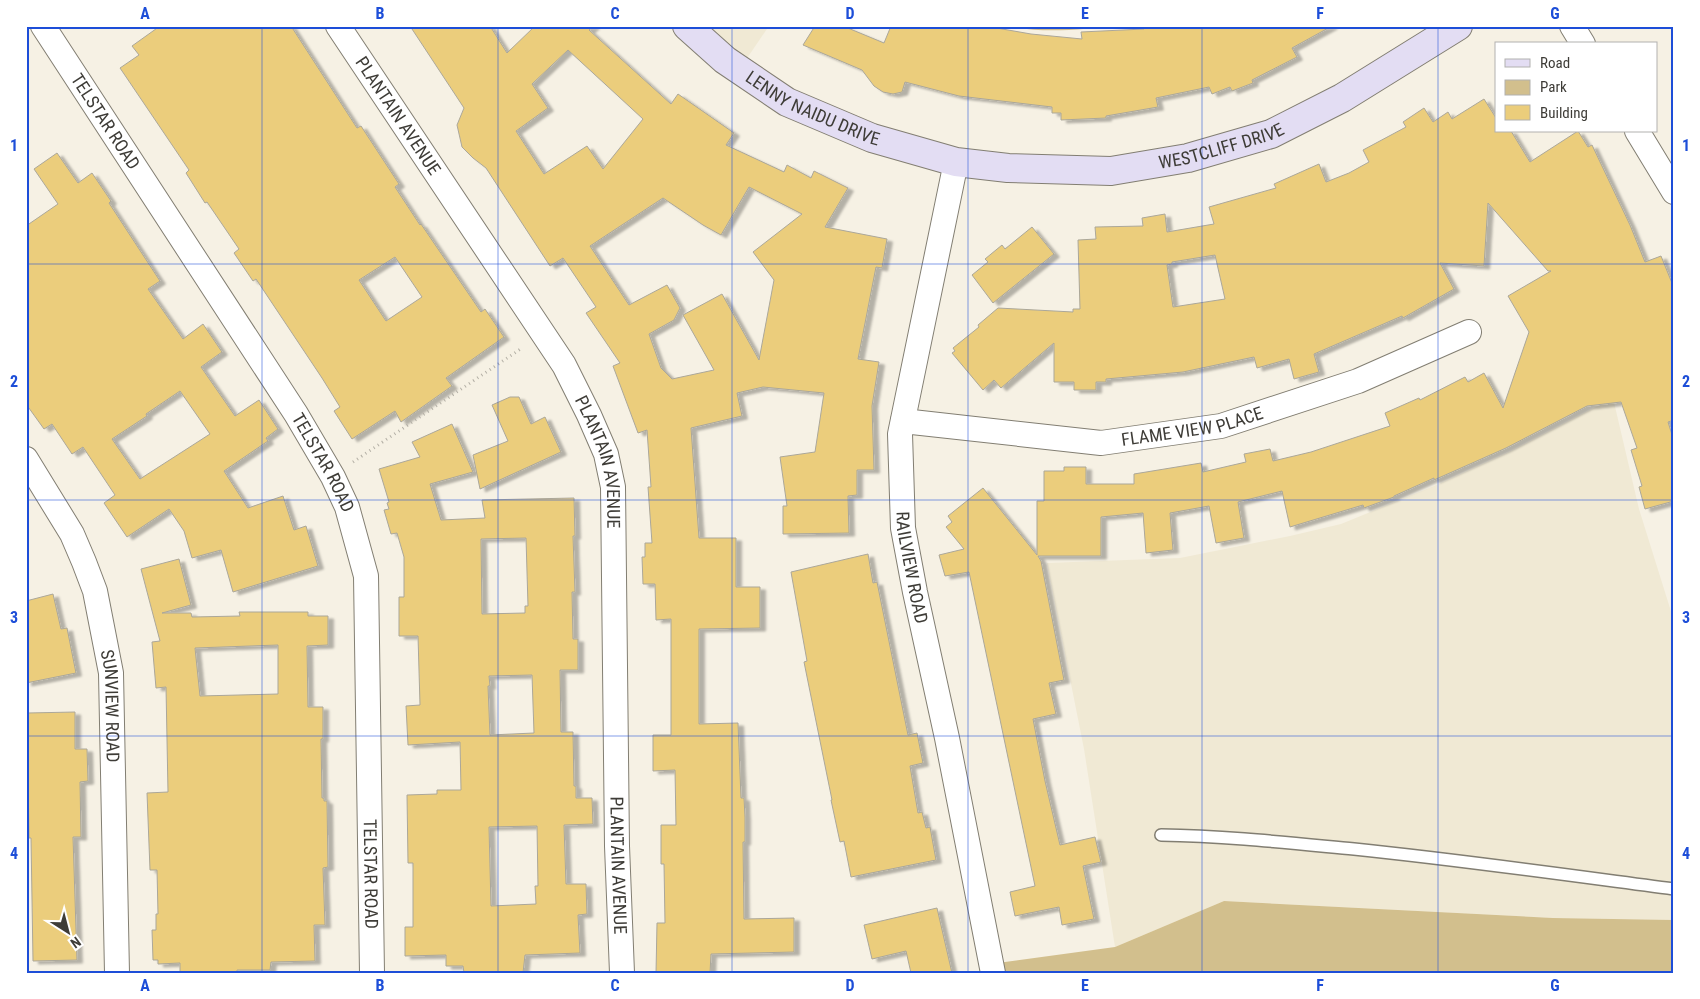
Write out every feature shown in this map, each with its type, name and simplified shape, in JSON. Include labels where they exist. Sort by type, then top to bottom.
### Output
[{"type":"street","name":"TELSTAR ROAD","points":[[43,26],[296,414],[333,477],[347,507],[366,576],[372,973]]},
{"type":"street","name":"PLANTAIN AVENUE","points":[[338,26],[564,365],[606,454],[613,487],[617,846],[622,973]]},
{"type":"street","name":"WESTCLIFF DRIVE","points":[[956,162],[1008,168],[1111,171],[1188,158],[1271,134],[1342,98],[1458,26]]},
{"type":"street","points":[[1572,26],[1582,42]]},
{"type":"street","name":"LENNY NAIDU DRIVE","points":[[694,28],[725,60],[787,102],[872,138],[956,162]]},
{"type":"street","points":[[1638,132],[1674,192]]},
{"type":"street","name":"RAILVIEW ROAD","points":[[956,162],[900,434],[903,528],[993,973]]},
{"type":"street","name":"FLAME VIEW PLACE","points":[[903,421],[1101,443],[1221,426],[1358,381],[1469,332]]},
{"type":"street","name":"SUNVIEW ROAD","points":[[26,459],[72,534],[84,562],[95,591],[111,673],[117,973]]},
{"type":"lane","points":[[1161,835],[1208,836],[1401,854],[1674,890]]},
{"type":"path","points":[[333,477],[543,334]]},
{"type":"shaded area","points":[[685,26],[769,26],[739,70]]},
{"type":"shaded area","points":[[1613,398],[1639,509],[1674,621],[1674,920],[1553,918],[1224,901],[1115,947],[1084,749],[1047,563],[1180,558],[1341,524],[1439,484],[1509,452]]},
{"type":"green space","points":[[1011,26],[1117,26],[1036,30]]},
{"type":"green space","points":[[1224,901],[1553,918],[1674,920],[1674,973],[992,973],[990,964],[1115,947]]},
{"type":"building","points":[[160,26],[291,26],[357,128],[361,126],[399,184],[395,187],[420,225],[481,312],[485,309],[504,337],[446,378],[452,386],[401,422],[395,411],[352,439],[334,411],[340,407],[322,378],[256,279],[253,281],[234,253],[239,249],[207,202],[205,203],[186,173],[189,170],[120,68],[139,55],[132,46]],"holes":[[[395,257],[422,297],[386,321],[359,280]]]},
{"type":"building","points":[[410,26],[490,26],[507,53],[535,26],[594,26],[589,30],[671,104],[678,94],[734,133],[726,145],[784,172],[787,165],[811,178],[814,171],[848,188],[825,227],[887,239],[882,268],[876,267],[858,359],[879,362],[872,406],[874,470],[857,470],[857,495],[848,496],[849,533],[783,534],[783,506],[787,506],[780,457],[815,452],[824,393],[763,387],[737,393],[742,416],[691,428],[699,538],[736,538],[736,587],[760,587],[760,628],[699,629],[699,724],[738,723],[741,798],[744,798],[745,817],[745,842],[743,842],[744,919],[794,918],[794,952],[711,954],[710,973],[656,973],[657,923],[665,923],[664,864],[661,864],[661,825],[676,825],[675,770],[653,771],[653,735],[671,735],[671,619],[656,620],[655,584],[643,584],[642,557],[645,557],[645,543],[652,543],[648,487],[651,487],[647,430],[638,433],[613,366],[620,363],[586,313],[596,307],[563,258],[550,266],[486,168],[462,147],[457,125],[464,108]],"holes":[[[568,50],[643,119],[603,169],[587,146],[544,174],[516,131],[548,108],[532,84]],[[749,187],[802,214],[753,252],[774,280],[759,360],[722,294],[683,315],[714,370],[672,379],[661,368],[649,334],[674,320],[680,308],[667,285],[629,305],[590,246],[663,198],[721,235]]]},
{"type":"building","points":[[815,26],[843,26],[884,43],[891,26],[985,26],[1031,34],[1082,39],[1081,32],[1144,29],[1143,26],[1332,26],[1292,48],[1297,57],[1252,80],[1253,83],[1232,91],[1230,87],[1212,94],[1209,87],[1156,98],[1158,107],[1106,116],[1106,118],[1061,120],[1061,113],[1052,113],[1052,107],[959,96],[905,82],[902,92],[893,94],[883,92],[874,86],[862,70],[803,45]]},
{"type":"building","points":[[1484,99],[1495,116],[1495,132],[1512,132],[1530,162],[1579,132],[1588,147],[1592,145],[1630,225],[1645,262],[1661,256],[1674,288],[1674,420],[1668,422],[1674,441],[1674,501],[1645,509],[1639,487],[1642,486],[1631,450],[1637,448],[1621,402],[1587,406],[1506,448],[1394,497],[1364,508],[1363,505],[1290,527],[1282,491],[1238,502],[1244,538],[1216,543],[1209,506],[1170,513],[1173,550],[1146,553],[1143,513],[1101,517],[1101,556],[1038,556],[1041,561],[1064,680],[1049,683],[1056,714],[1033,719],[1045,781],[1060,845],[1095,837],[1101,862],[1083,866],[1094,919],[1062,925],[1059,907],[1015,916],[1010,892],[1035,886],[969,572],[945,576],[939,555],[964,549],[946,527],[952,522],[948,516],[983,488],[1037,555],[1037,501],[1044,501],[1044,471],[1064,471],[1064,467],[1086,467],[1086,484],[1134,484],[1134,474],[1201,463],[1203,472],[1246,462],[1244,454],[1270,449],[1273,461],[1311,452],[1390,426],[1385,413],[1419,398],[1420,400],[1465,377],[1468,382],[1484,373],[1503,408],[1529,332],[1508,296],[1551,271],[1548,271],[1488,203],[1484,266],[1440,263],[1454,289],[1403,318],[1402,316],[1314,354],[1319,372],[1294,379],[1289,359],[1257,368],[1254,357],[1183,372],[1106,379],[1106,382],[1096,382],[1096,390],[1074,390],[1074,382],[1054,382],[1054,343],[1001,388],[994,380],[983,390],[952,353],[955,351],[953,348],[979,327],[978,325],[998,308],[1073,312],[1073,309],[1080,309],[1078,240],[1096,239],[1095,227],[1143,226],[1142,218],[1165,214],[1167,232],[1214,224],[1209,207],[1276,188],[1274,184],[1319,164],[1326,182],[1349,173],[1369,162],[1363,150],[1406,127],[1403,122],[1424,108],[1433,122],[1448,112],[1452,119]],"holes":[[[1215,255],[1225,299],[1173,307],[1167,265],[1172,264],[1172,262]]]},
{"type":"building","points":[[57,153],[78,183],[92,173],[111,201],[109,203],[160,281],[148,289],[183,339],[203,324],[222,352],[201,367],[235,416],[259,400],[278,429],[266,438],[268,441],[224,471],[248,508],[283,496],[294,530],[306,526],[318,566],[233,592],[221,550],[192,558],[184,531],[169,509],[127,537],[104,503],[115,495],[83,447],[72,454],[52,424],[44,429],[26,404],[26,226],[58,204],[34,169]],"holes":[[[180,391],[210,434],[140,479],[112,439]]]},
{"type":"building","points":[[1032,227],[1054,254],[993,303],[972,275],[988,262],[985,259],[1002,245],[1005,249]]},
{"type":"building","points":[[510,397],[519,397],[531,424],[545,417],[561,452],[480,489],[473,455],[508,441],[492,405]]},
{"type":"building","points":[[452,424],[473,472],[430,484],[441,520],[485,518],[482,500],[574,498],[575,592],[572,592],[573,639],[578,639],[578,670],[560,670],[561,732],[573,732],[576,798],[592,798],[593,824],[564,825],[566,884],[586,884],[587,914],[578,915],[580,953],[525,955],[523,973],[464,973],[463,966],[446,966],[446,955],[405,956],[405,927],[413,927],[413,863],[408,863],[407,795],[437,794],[437,790],[461,790],[460,742],[408,745],[406,706],[420,705],[418,636],[399,636],[399,597],[404,597],[404,557],[397,533],[391,534],[384,510],[389,509],[387,503],[389,502],[379,469],[420,457],[412,442]],"holes":[[[526,538],[528,606],[525,606],[525,613],[482,614],[481,539]],[[532,675],[534,733],[490,735],[489,676]],[[537,826],[538,886],[535,886],[536,904],[491,906],[489,827]]]},
{"type":"building","points":[[868,554],[873,583],[877,582],[908,735],[917,733],[923,763],[910,766],[918,813],[922,812],[926,828],[930,827],[936,860],[851,877],[844,841],[840,842],[831,800],[804,662],[807,661],[791,572]]},
{"type":"building","points":[[179,559],[191,605],[162,613],[191,613],[192,617],[240,616],[239,612],[308,612],[308,616],[328,616],[328,645],[307,646],[308,707],[323,707],[323,739],[321,739],[322,798],[324,798],[324,801],[327,801],[328,867],[323,868],[325,925],[314,925],[315,961],[271,962],[270,970],[237,970],[237,973],[180,973],[180,963],[158,964],[158,960],[153,960],[152,930],[156,930],[156,914],[158,914],[157,870],[150,870],[147,793],[168,792],[166,687],[156,688],[152,642],[160,641],[141,569]],"holes":[[[278,645],[278,694],[200,696],[195,648]]]},
{"type":"building","points":[[53,594],[61,629],[67,628],[76,673],[26,683],[26,601]]},
{"type":"building","points":[[75,712],[75,749],[87,749],[88,781],[80,782],[81,837],[73,837],[77,960],[33,961],[27,713]]},
{"type":"building","points":[[937,908],[952,973],[911,973],[906,951],[872,959],[864,925]]}]
